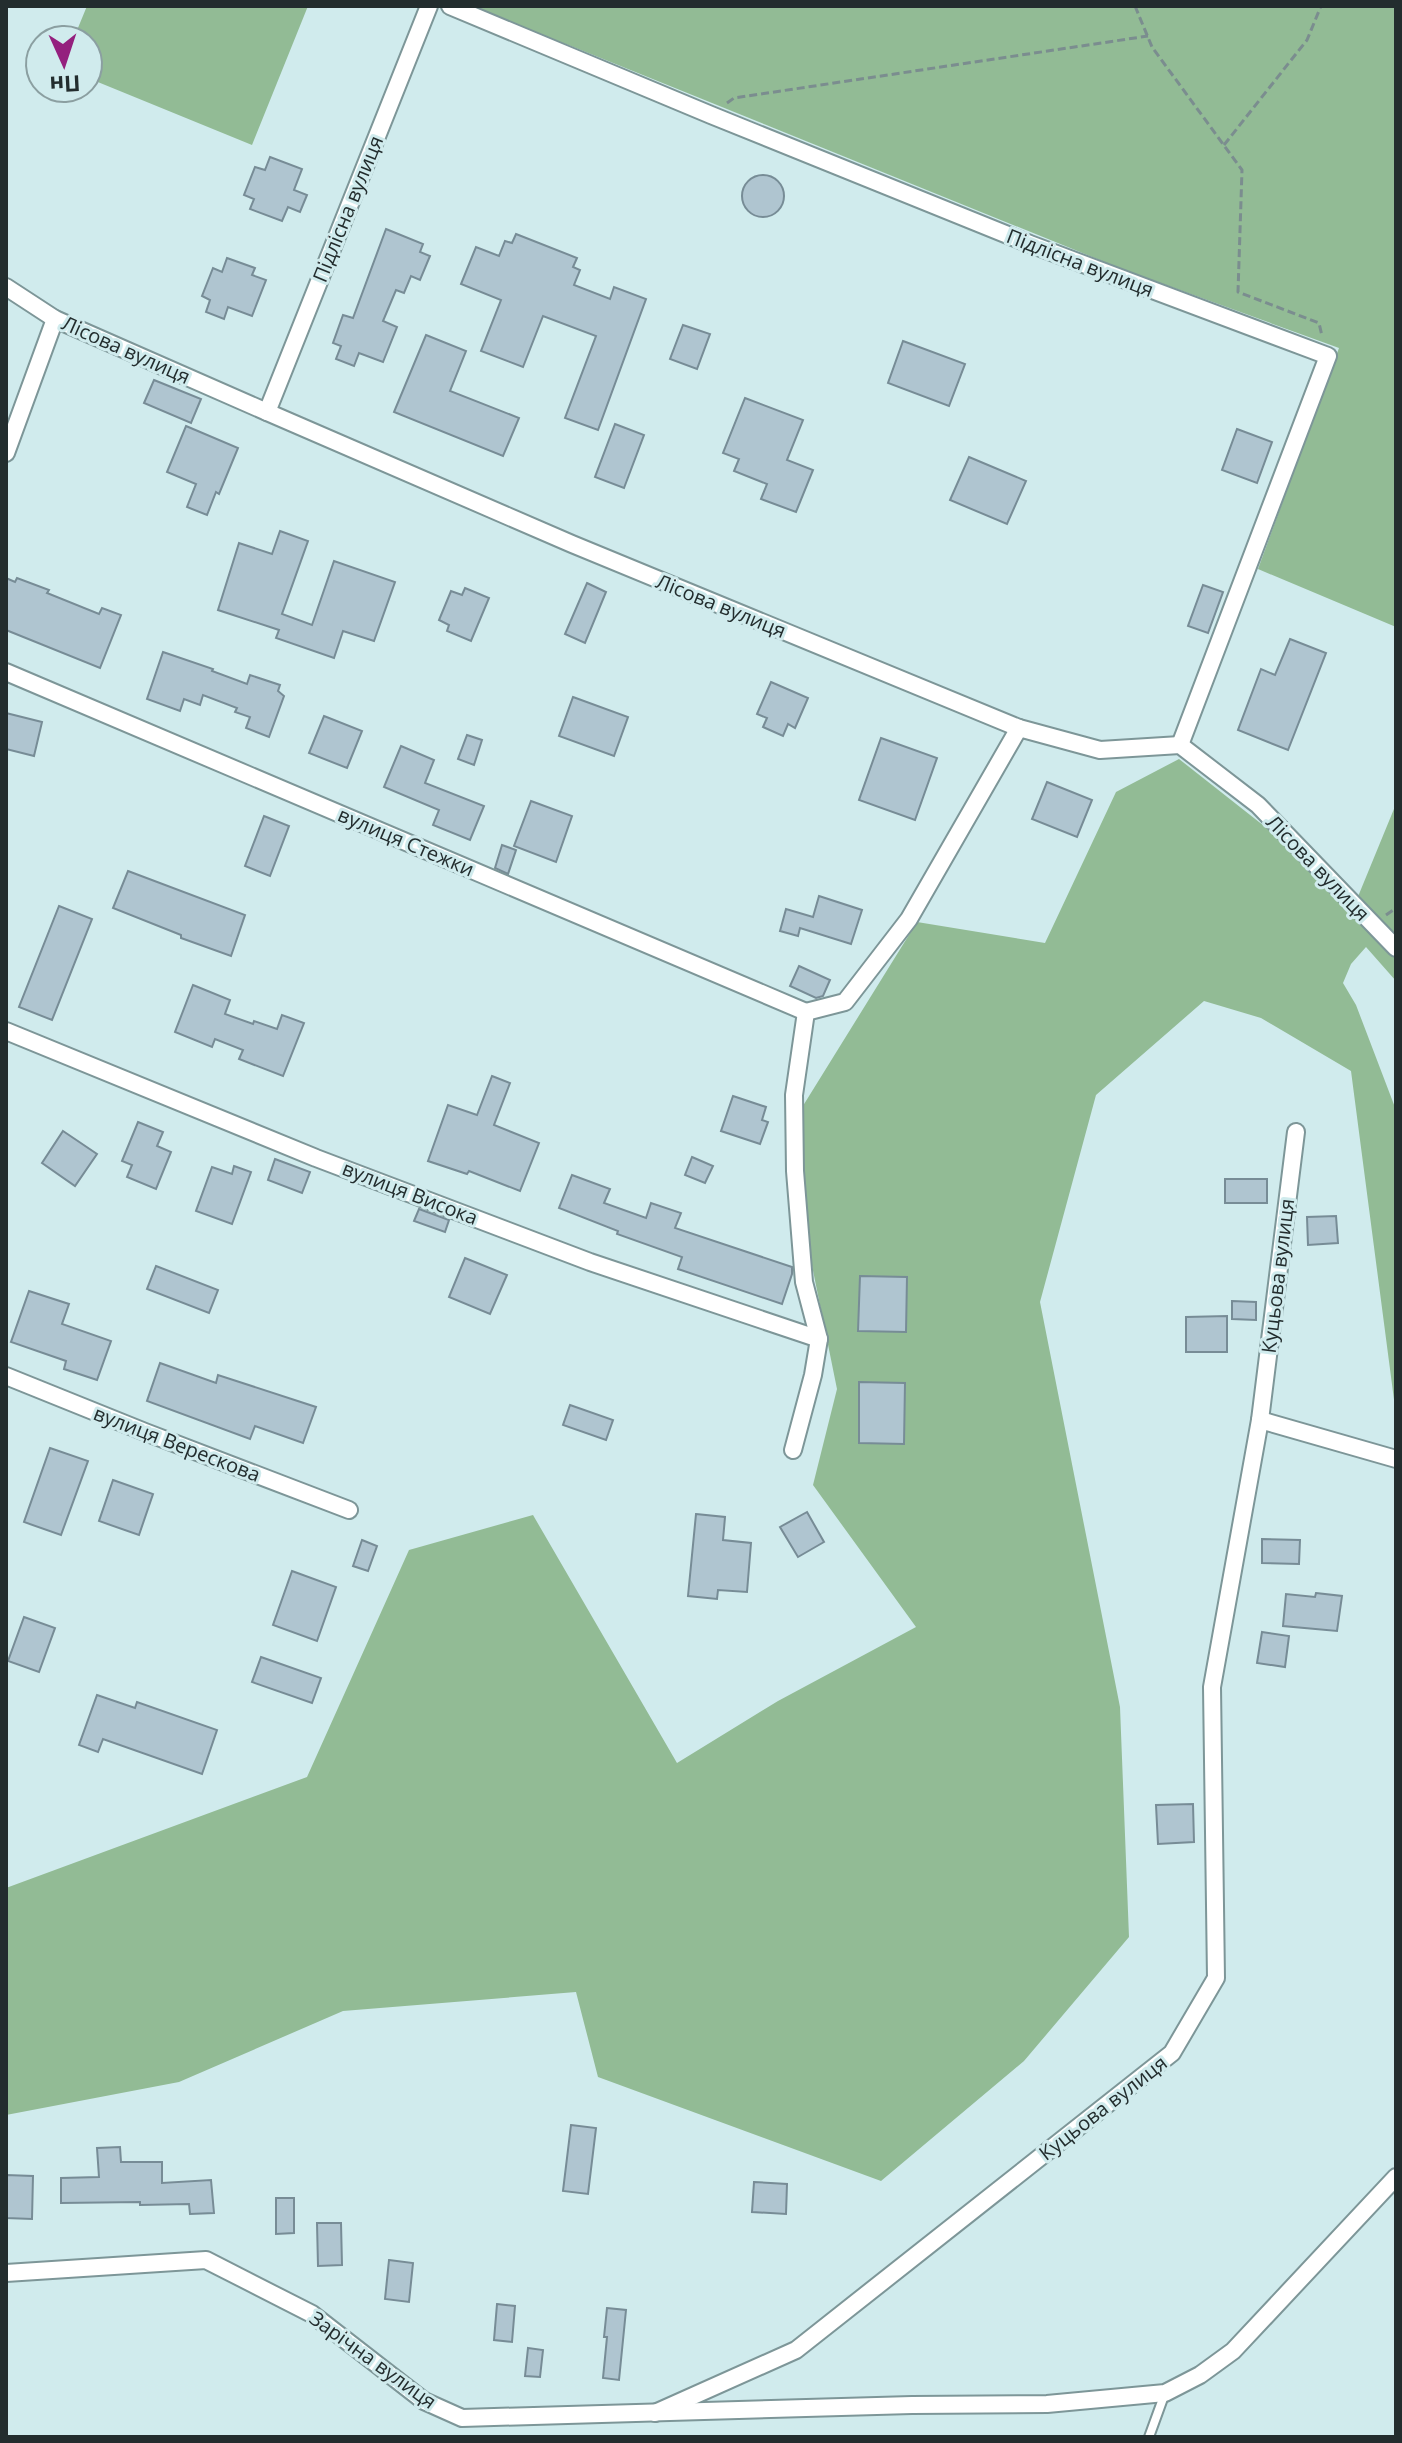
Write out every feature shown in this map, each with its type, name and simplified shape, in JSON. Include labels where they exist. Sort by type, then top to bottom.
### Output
[{"type":"street","name":"Підлісна вулиця","points":[[267,412],[429,6]]},
{"type":"street","name":"Підлісна вулиця","points":[[450,6],[1030,244],[1328,356]]},
{"type":"street","name":"Лісова вулиця","points":[[6,287],[55,319],[267,412],[572,544],[1019,728],[1100,750],[1180,745],[1258,805],[1396,948]]},
{"type":"street","points":[[6,453],[55,319]]},
{"type":"street","points":[[1180,745],[1328,356]]},
{"type":"street","name":"вулиця Стежки","points":[[6,672],[806,1012]]},
{"type":"street","points":[[793,1450],[819,1339],[804,1282],[795,1171],[794,1095],[806,1012],[845,1002],[909,919],[1019,728]]},
{"type":"street","name":"вулиця Висока","points":[[6,1031],[330,1164],[590,1262],[819,1339]]},
{"type":"street","name":"Куцьова вулиця","points":[[655,2413],[796,2350],[1172,2053],[1216,1978],[1212,1687],[1260,1420],[1296,1132]]},
{"type":"street","name":"вулиця Верескова","points":[[6,1376],[349,1510]]},
{"type":"street","points":[[1260,1420],[1396,1459]]},
{"type":"street","points":[[1165,2393],[1200,2375],[1233,2351],[1396,2177]]},
{"type":"street","name":"Зарічна вулиця","points":[[6,2273],[206,2260],[312,2314],[424,2401],[462,2418],[1047,2404],[1165,2393]]},
{"type":"lane","points":[[1149,2437],[1165,2393]]},
{"type":"path","points":[[1135,6],[1152,47],[1242,170],[1238,292],[1319,323],[1328,356]]},
{"type":"path","points":[[1224,145],[1307,40],[1321,6]]},
{"type":"path","points":[[711,115],[734,98],[1148,36]]},
{"type":"green space","points":[[87,6],[308,6],[252,145],[104,85],[104,24],[80,24]]},
{"type":"green space","points":[[464,6],[1396,6],[1396,627],[1258,569],[1339,348],[1122,269],[571,46]]},
{"type":"green space","points":[[1179,759],[1357,899],[1396,804],[1396,981],[1366,947],[1351,964],[1343,983],[1356,1005],[1396,1110],[1396,1415],[1351,1071],[1261,1018],[1204,1001],[1096,1095],[1040,1302],[1120,1707],[1129,1937],[1024,2061],[881,2181],[598,2077],[576,1992],[343,2011],[179,2082],[6,2115],[6,1888],[307,1777],[409,1550],[533,1515],[677,1763],[778,1701],[916,1627],[813,1485],[837,1389],[805,1231],[801,1109],[917,922],[1045,943],[1116,792]]},
{"type":"building","points":[[270,157],[302,169],[294,190],[307,195],[300,212],[288,207],[282,221],[250,209],[254,199],[244,195],[255,167],[265,170]]},
{"type":"building","points":[[763,175],[778,181],[784,196],[778,211],[763,217],[748,211],[742,196],[748,181]]},
{"type":"building","points":[[386,229],[423,244],[420,252],[430,256],[420,280],[411,276],[404,293],[396,290],[383,321],[397,327],[383,362],[359,353],[354,366],[336,359],[341,346],[333,343],[343,315],[353,318]]},
{"type":"building","points":[[516,234],[577,258],[573,267],[580,270],[574,285],[610,299],[614,287],[646,299],[598,430],[565,418],[596,336],[543,316],[523,367],[481,351],[501,300],[461,284],[476,247],[499,256],[505,241],[512,243]]},
{"type":"building","points":[[227,258],[255,268],[252,275],[266,280],[252,316],[228,307],[224,319],[206,312],[210,300],[202,296],[213,268],[222,272]]},
{"type":"building","points":[[683,325],[710,334],[697,369],[670,359]]},
{"type":"building","points":[[426,335],[466,351],[450,391],[519,418],[503,456],[394,412]]},
{"type":"building","points":[[903,341],[965,364],[949,406],[888,383]]},
{"type":"building","points":[[154,380],[201,399],[191,423],[144,403]]},
{"type":"building","points":[[745,398],[803,420],[787,460],[813,470],[796,512],[761,499],[767,484],[734,471],[739,459],[723,453]]},
{"type":"building","points":[[615,424],[644,435],[624,488],[595,477]]},
{"type":"building","points":[[186,426],[238,448],[207,515],[187,507],[196,484],[167,472]]},
{"type":"building","points":[[1237,429],[1272,442],[1257,483],[1222,470]]},
{"type":"building","points":[[969,457],[1026,481],[1007,524],[950,500]]},
{"type":"building","points":[[280,531],[308,541],[282,614],[312,625],[334,561],[395,582],[374,641],[343,631],[334,658],[276,638],[279,630],[218,610],[239,543],[272,554]]},
{"type":"building","points":[[6,578],[15,582],[17,578],[49,590],[47,593],[99,614],[102,608],[121,615],[100,668],[6,630]]},
{"type":"building","points":[[587,583],[606,592],[585,643],[565,634]]},
{"type":"building","points":[[1203,585],[1223,592],[1208,633],[1188,626]]},
{"type":"building","points":[[465,588],[489,598],[471,641],[447,631],[449,625],[439,620],[451,591],[462,595]]},
{"type":"building","points":[[1290,639],[1326,653],[1288,750],[1238,730],[1261,669],[1275,675]]},
{"type":"building","points":[[163,652],[247,684],[250,675],[280,685],[278,691],[284,696],[269,737],[246,728],[250,717],[235,712],[237,708],[203,695],[200,705],[184,699],[180,711],[147,699]]},
{"type":"building","points":[[771,682],[808,698],[795,728],[788,724],[783,736],[763,727],[767,718],[757,714]]},
{"type":"building","points":[[573,697],[628,717],[614,756],[559,736]]},
{"type":"building","points":[[6,713],[42,722],[34,756],[6,749]]},
{"type":"building","points":[[324,716],[362,731],[347,768],[309,753]]},
{"type":"building","points":[[467,735],[482,740],[474,765],[458,759]]},
{"type":"building","points":[[881,738],[937,758],[915,820],[859,800]]},
{"type":"building","points":[[401,746],[434,760],[425,783],[484,806],[470,840],[433,825],[439,810],[384,787]]},
{"type":"building","points":[[1047,782],[1092,800],[1077,837],[1032,819]]},
{"type":"building","points":[[531,801],[572,816],[556,862],[514,846]]},
{"type":"building","points":[[264,816],[289,826],[270,876],[245,866]]},
{"type":"building","points":[[502,845],[516,850],[508,874],[495,868]]},
{"type":"building","points":[[128,871],[245,915],[231,956],[113,908]]},
{"type":"building","points":[[819,896],[862,910],[851,944],[800,928],[798,936],[780,931],[786,909],[813,917]]},
{"type":"building","points":[[59,906],[92,919],[52,1020],[19,1007]]},
{"type":"building","points":[[799,966],[830,980],[823,996],[816,998],[790,986]]},
{"type":"building","points":[[193,985],[230,1000],[225,1014],[253,1024],[254,1021],[277,1029],[282,1015],[304,1023],[283,1076],[239,1059],[243,1050],[215,1039],[212,1047],[175,1032]]},
{"type":"building","points":[[492,1076],[510,1083],[494,1125],[539,1143],[520,1191],[469,1171],[467,1174],[428,1161],[448,1105],[477,1115]]},
{"type":"building","points":[[733,1096],[766,1107],[762,1120],[768,1122],[760,1144],[721,1131]]},
{"type":"building","points":[[138,1122],[163,1132],[157,1146],[171,1152],[156,1189],[127,1177],[132,1165],[122,1161]]},
{"type":"building","points":[[63,1131],[97,1154],[75,1186],[42,1163]]},
{"type":"building","points":[[692,1157],[713,1166],[705,1183],[685,1175]]},
{"type":"building","points":[[275,1159],[310,1172],[302,1193],[268,1180]]},
{"type":"building","points":[[234,1166],[251,1172],[232,1224],[196,1211],[212,1167],[232,1174]]},
{"type":"building","points":[[572,1175],[610,1189],[604,1203],[646,1218],[651,1203],[681,1213],[675,1228],[792,1267],[782,1304],[678,1269],[682,1257],[617,1234],[618,1231],[559,1208]]},
{"type":"building","points":[[1225,1179],[1267,1179],[1267,1203],[1225,1203]]},
{"type":"building","points":[[419,1209],[449,1220],[445,1232],[414,1221]]},
{"type":"building","points":[[1336,1216],[1338,1243],[1308,1245],[1307,1217]]},
{"type":"building","points":[[465,1258],[507,1275],[490,1314],[449,1297]]},
{"type":"building","points":[[156,1266],[218,1290],[209,1313],[147,1289]]},
{"type":"building","points":[[860,1276],[907,1277],[906,1332],[858,1331]]},
{"type":"building","points":[[29,1291],[69,1304],[62,1324],[111,1341],[97,1380],[64,1369],[66,1361],[11,1342]]},
{"type":"building","points":[[1232,1301],[1256,1302],[1256,1320],[1232,1319]]},
{"type":"building","points":[[1227,1316],[1227,1352],[1186,1352],[1186,1317]]},
{"type":"building","points":[[160,1363],[216,1383],[218,1375],[316,1407],[303,1443],[255,1426],[250,1439],[147,1401]]},
{"type":"building","points":[[859,1382],[905,1383],[904,1444],[859,1443]]},
{"type":"building","points":[[570,1405],[613,1420],[606,1440],[563,1425]]},
{"type":"building","points":[[50,1448],[88,1461],[61,1535],[24,1522]]},
{"type":"building","points":[[113,1480],[153,1494],[139,1535],[99,1521]]},
{"type":"building","points":[[807,1512],[824,1542],[798,1557],[780,1527]]},
{"type":"building","points":[[696,1514],[725,1517],[723,1540],[751,1543],[747,1592],[718,1590],[717,1599],[688,1596]]},
{"type":"building","points":[[1262,1539],[1300,1540],[1299,1564],[1262,1563]]},
{"type":"building","points":[[362,1540],[377,1546],[368,1571],[353,1566]]},
{"type":"building","points":[[292,1571],[336,1587],[317,1641],[273,1625]]},
{"type":"building","points":[[1316,1593],[1342,1596],[1337,1631],[1283,1626],[1286,1594],[1315,1597]]},
{"type":"building","points":[[24,1617],[55,1628],[39,1672],[8,1661]]},
{"type":"building","points":[[1262,1632],[1289,1636],[1285,1667],[1257,1663]]},
{"type":"building","points":[[261,1657],[321,1678],[312,1703],[252,1682]]},
{"type":"building","points":[[97,1695],[135,1708],[137,1702],[217,1730],[202,1774],[103,1739],[98,1752],[79,1745]]},
{"type":"building","points":[[1193,1804],[1194,1842],[1158,1844],[1156,1805]]},
{"type":"building","points":[[571,2125],[596,2128],[588,2194],[563,2191]]},
{"type":"building","points":[[120,2147],[121,2162],[162,2162],[162,2183],[211,2180],[214,2213],[190,2214],[189,2204],[61,2203],[61,2178],[99,2177],[97,2148]]},
{"type":"building","points":[[6,2175],[33,2176],[32,2219],[6,2218]]},
{"type":"building","points":[[754,2182],[787,2184],[786,2214],[752,2212]]},
{"type":"building","points":[[276,2198],[294,2198],[294,2233],[276,2234]]},
{"type":"building","points":[[317,2223],[341,2223],[342,2265],[318,2266]]},
{"type":"building","points":[[389,2260],[413,2263],[409,2302],[385,2299]]},
{"type":"building","points":[[497,2304],[515,2306],[512,2342],[494,2340]]},
{"type":"building","points":[[607,2308],[626,2310],[619,2380],[603,2378]]},
{"type":"building","points":[[528,2348],[543,2350],[540,2377],[525,2376]]}]
